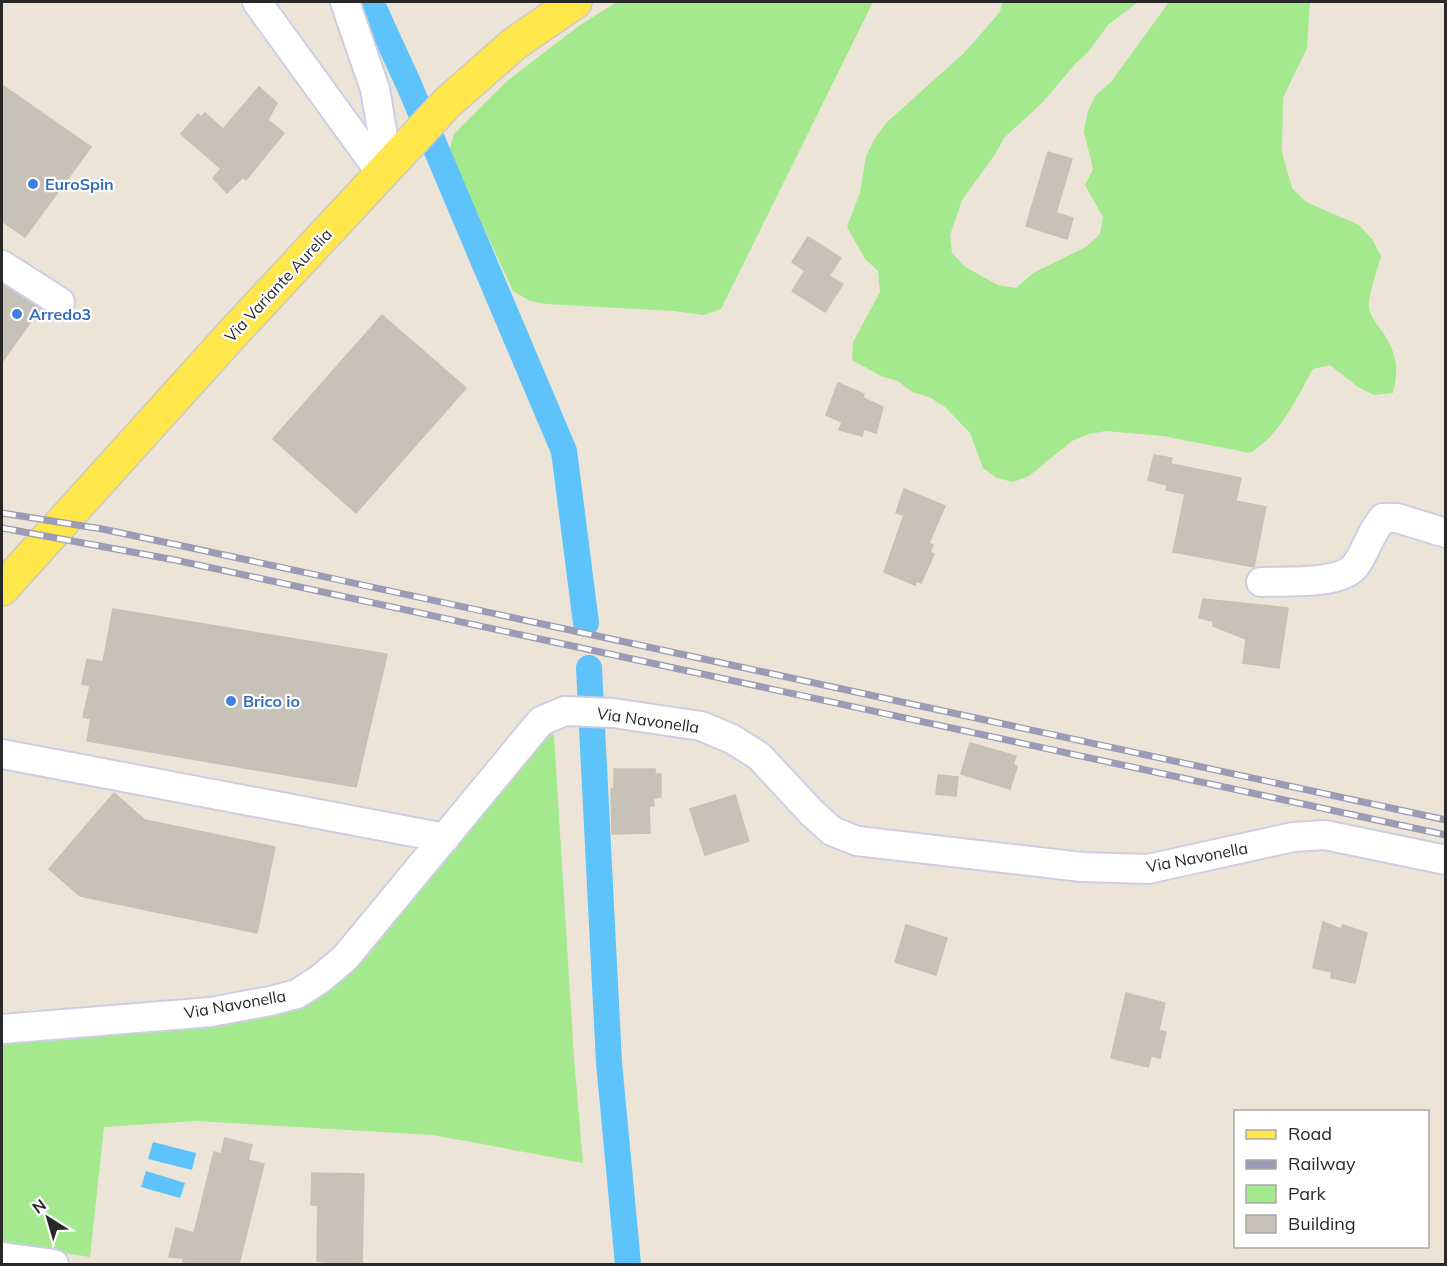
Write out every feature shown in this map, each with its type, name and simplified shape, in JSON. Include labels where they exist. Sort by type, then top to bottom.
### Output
[{"type":"main road","points":[[516,42],[556,2]]},
{"type":"main road","name":"Via Variante Aurelia","points":[[2,589],[447,103],[516,42],[575,2]]},
{"type":"street","points":[[257,2],[392,162]]},
{"type":"street","points":[[345,2],[375,89],[392,162]]},
{"type":"street","points":[[2,265],[60,302]]},
{"type":"street","points":[[1262,582],[1330,579],[1354,567],[1373,530],[1383,518],[1397,518],[1446,533]]},
{"type":"street","name":"Via Navonella","points":[[2,1029],[211,1012],[297,994],[320,980],[345,958],[542,721],[565,711],[613,712],[701,726],[732,739],[759,756],[832,831],[856,840],[1082,867],[1148,869],[1293,837],[1325,835],[1446,860]]},
{"type":"street","points":[[2,754],[445,838]]},
{"type":"street","points":[[2,1257],[54,1264]]},
{"type":"green space","points":[[617,2],[873,2],[721,309],[704,315],[673,311],[546,304],[530,301],[513,291],[449,152],[454,134],[507,81],[580,25]]},
{"type":"green space","points":[[1002,2],[1138,2],[1108,25],[1088,52],[1044,101],[1004,138],[994,156],[962,200],[950,235],[952,253],[965,267],[998,285],[1016,288],[1033,273],[1086,247],[1100,234],[1103,217],[1085,185],[1093,169],[1084,132],[1087,114],[1095,96],[1111,82],[1169,2],[1310,2],[1307,48],[1283,98],[1282,152],[1292,188],[1306,202],[1359,225],[1372,239],[1381,256],[1369,307],[1372,316],[1391,346],[1395,359],[1396,379],[1393,393],[1374,395],[1358,387],[1330,365],[1313,369],[1279,426],[1250,453],[1163,436],[1106,431],[1089,434],[1072,441],[1029,476],[1013,482],[997,478],[983,468],[970,433],[945,407],[929,397],[912,392],[898,381],[883,377],[852,360],[853,342],[880,292],[878,271],[865,259],[847,227],[860,192],[866,156],[875,138],[887,122],[964,53],[1000,12]]},
{"type":"green space","points":[[550,732],[554,735],[574,1058],[583,1163],[433,1135],[196,1121],[104,1127],[90,1257],[2,1243],[2,1038],[249,1019],[302,1008],[331,989],[370,953]]},
{"type":"water","points":[[153,1142],[196,1153],[192,1170],[148,1159]]},
{"type":"water","points":[[146,1171],[185,1183],[180,1198],[141,1187]]},
{"type":"building","name":"EuroSpin","points":[[2,85],[91,147],[25,237],[2,221]]},
{"type":"building","points":[[259,87],[277,103],[268,120],[284,133],[246,180],[243,177],[227,193],[213,178],[221,169],[181,134],[198,114],[201,117],[205,113],[223,129]]},
{"type":"building","points":[[1048,152],[1072,159],[1056,213],[1073,218],[1067,239],[1026,226]]},
{"type":"building","points":[[808,237],[841,258],[829,276],[843,284],[825,312],[792,291],[805,271],[792,262]]},
{"type":"building","points":[[2,284],[40,309],[2,362]]},
{"type":"building","points":[[382,315],[466,388],[356,513],[273,439]]},
{"type":"building","points":[[838,383],[864,394],[863,398],[883,407],[876,433],[864,429],[862,436],[839,430],[842,422],[826,415]]},
{"type":"building","points":[[1154,455],[1172,458],[1171,464],[1241,478],[1236,501],[1266,507],[1254,567],[1173,552],[1185,494],[1166,490],[1167,485],[1148,480]]},
{"type":"building","points":[[904,489],[945,506],[929,543],[933,545],[930,552],[934,554],[921,583],[917,581],[915,585],[884,572],[904,515],[896,513]]},
{"type":"building","points":[[1203,599],[1288,608],[1279,668],[1243,663],[1246,639],[1213,626],[1213,621],[1199,618]]},
{"type":"building","name":"Brico io","points":[[113,609],[387,654],[356,787],[87,741],[91,719],[83,717],[90,686],[82,684],[87,659],[103,662]]},
{"type":"building","points":[[970,743],[1016,756],[1013,764],[1017,767],[1010,789],[961,774]]},
{"type":"building","points":[[614,769],[655,769],[655,774],[661,774],[661,797],[653,798],[654,806],[649,806],[650,833],[612,834],[611,789],[614,788]]},
{"type":"building","points":[[938,775],[958,777],[956,796],[936,794]]},
{"type":"building","points":[[114,793],[145,820],[275,847],[257,933],[80,896],[49,869]]},
{"type":"building","points":[[735,795],[749,841],[705,855],[690,809]]},
{"type":"building","points":[[1323,922],[1341,929],[1343,925],[1367,933],[1355,983],[1331,978],[1332,972],[1313,968]]},
{"type":"building","points":[[906,925],[947,938],[936,975],[895,962]]},
{"type":"building","points":[[1126,993],[1165,1003],[1159,1030],[1166,1032],[1160,1058],[1151,1056],[1148,1067],[1111,1058]]},
{"type":"building","points":[[225,1138],[252,1145],[248,1160],[264,1164],[239,1264],[196,1264],[183,1262],[183,1258],[169,1257],[176,1228],[194,1233],[214,1152],[221,1154]]},
{"type":"building","points":[[312,1173],[364,1174],[362,1263],[328,1264],[328,1262],[317,1261],[318,1205],[311,1205]]},
{"type":"waterway","points":[[371,2],[409,85],[564,451],[586,623]]},
{"type":"waterway","points":[[589,668],[609,1063],[628,1264]]},
{"type":"railway","points":[[2,513],[102,529],[178,545],[1446,820]]},
{"type":"railway","points":[[2,528],[175,560],[1446,835]]},
{"type":"place","name":"EuroSpin","points":[[33,184]]},
{"type":"place","name":"Arredo3","points":[[17,314]]},
{"type":"place","name":"Brico io","points":[[231,701]]}]
